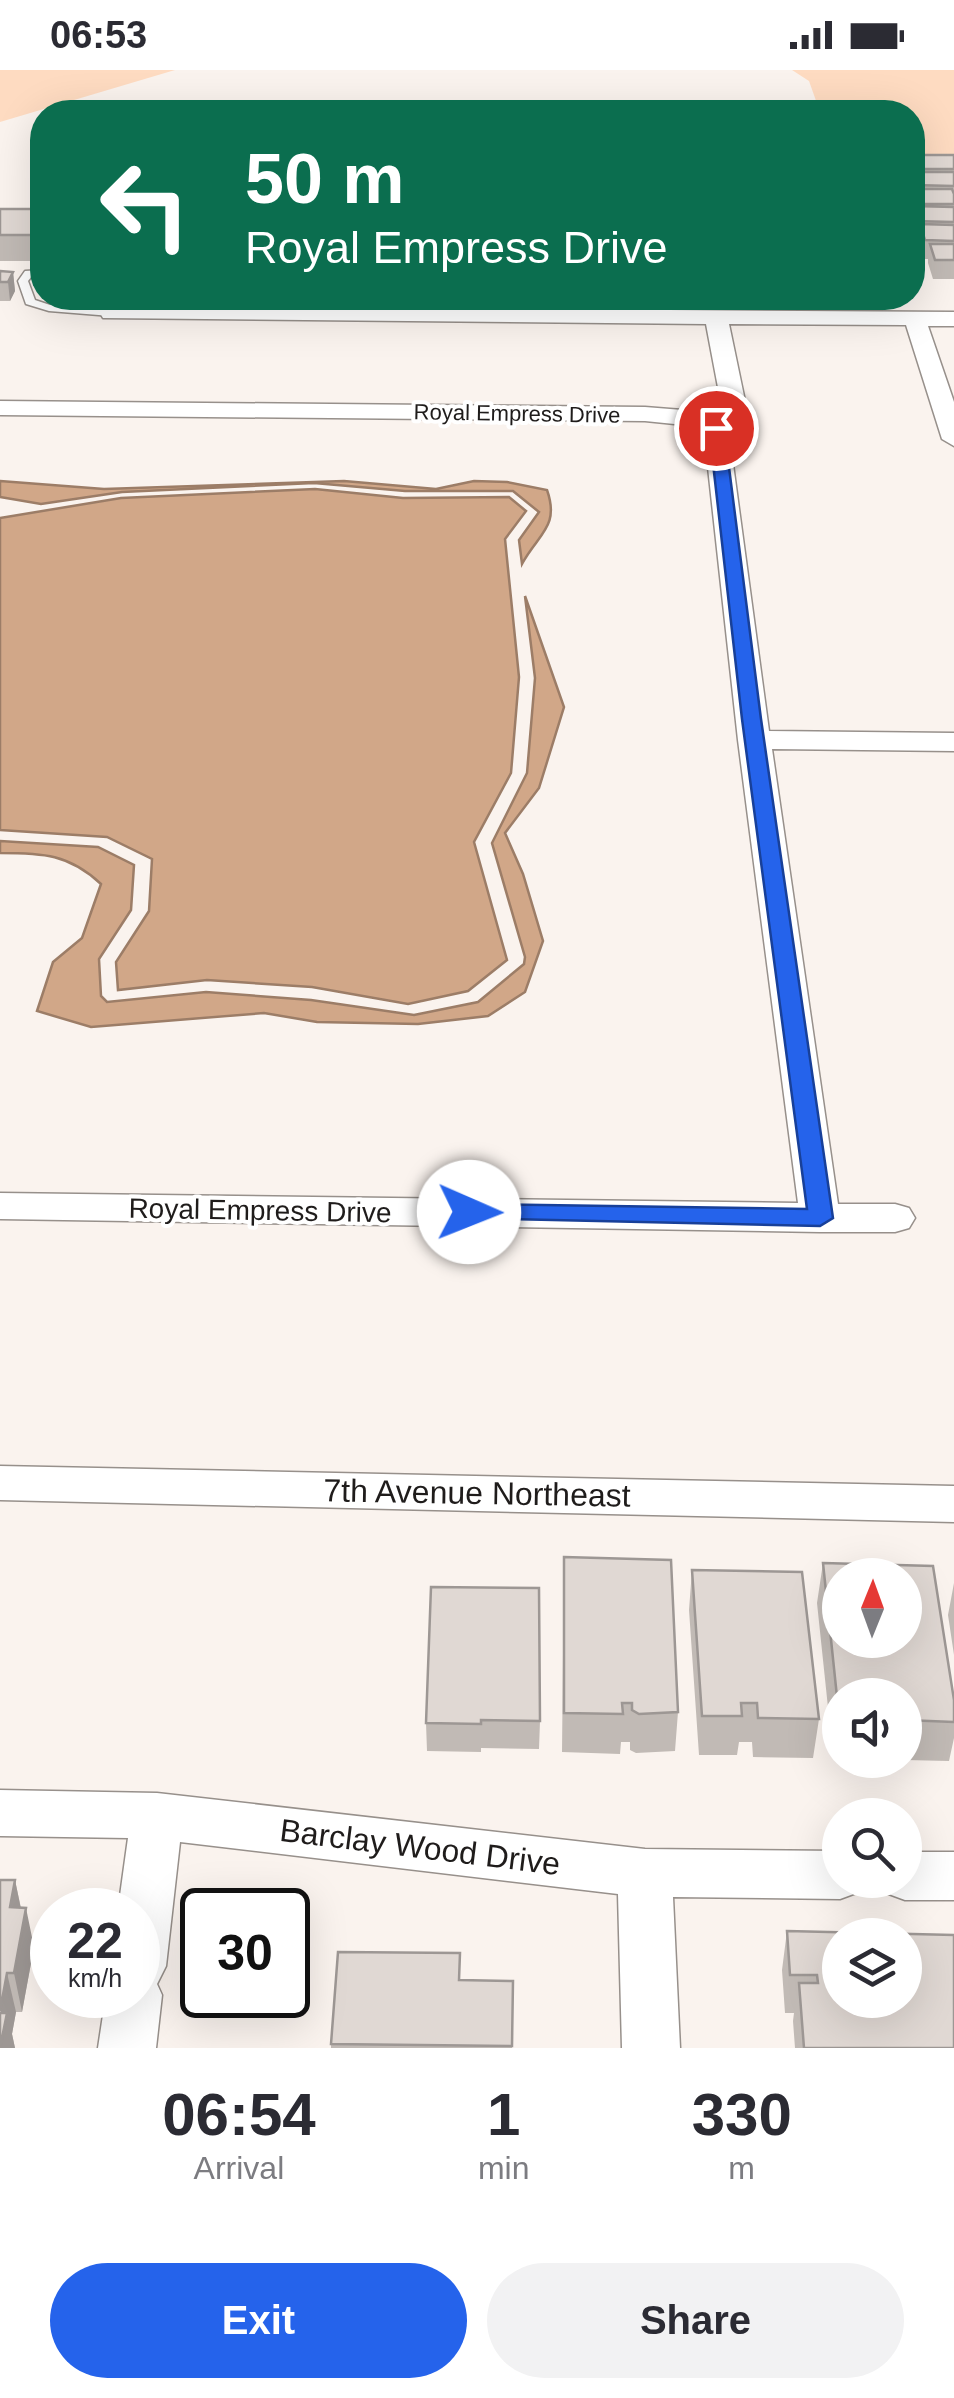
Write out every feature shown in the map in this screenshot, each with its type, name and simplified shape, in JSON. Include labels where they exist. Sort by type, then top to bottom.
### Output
[{"type":"street","points":[[111,313],[954,319]]},
{"type":"street","points":[[699,418],[734,401],[716,317]]},
{"type":"street","points":[[915,319],[954,438]]},
{"type":"street","name":"Royal Empress Drive","points":[[0,408],[645,414],[699,418]]},
{"type":"street","points":[[699,418],[716,428],[724,469],[754,740],[820,1218]]},
{"type":"street","points":[[754,740],[954,742]]},
{"type":"street","name":"Royal Empress Drive","points":[[0,1206],[895,1218]]},
{"type":"street","name":"7th Avenue Northeast","points":[[0,1482],[954,1504]]},
{"type":"street","name":"Barclay Wood Drive","points":[[0,1813],[157,1816],[645,1873],[822,1875]]},
{"type":"street","points":[[148,1888],[157,1816]]},
{"type":"street","points":[[645,1873],[651,2048]]},
{"type":"street","points":[[922,1876],[954,1876]]},
{"type":"street","points":[[127,2048],[131,2018]]},
{"type":"lane","points":[[15,272],[29,273],[24,281],[30,302]]},
{"type":"lane","points":[[68,310],[111,313]]},
{"type":"shaded area","points":[[0,70],[175,70],[74,100],[30,100],[30,113],[0,122]]},
{"type":"shaded area","points":[[792,70],[954,70],[954,166],[925,164],[925,100],[816,100],[809,81]]},
{"type":"shaded area","points":[[0,481],[104,489],[344,481],[436,489],[474,481],[507,482],[547,490],[551,513],[545,530],[522,564],[519,540],[539,512],[513,491],[405,491],[314,483],[122,492],[41,504],[0,497]]},
{"type":"shaded area","points":[[315,489],[403,498],[509,497],[526,511],[505,539],[519,677],[511,773],[474,842],[507,960],[468,991],[408,1004],[312,987],[207,980],[118,990],[116,962],[149,911],[152,859],[107,837],[0,830],[0,518],[121,498]]},
{"type":"shaded area","points":[[525,596],[564,707],[539,788],[505,833],[523,874],[543,941],[525,992],[488,1016],[418,1024],[317,1022],[264,1013],[91,1027],[37,1011],[53,962],[82,938],[101,884],[78,866],[55,857],[0,853],[0,841],[98,847],[134,865],[131,910],[99,959],[101,996],[107,1002],[206,992],[311,1000],[414,1015],[478,1002],[524,964],[492,843],[527,773],[535,678]]},
{"type":"building","points":[[925,155],[954,155],[954,169],[925,169]]},
{"type":"building","points":[[925,172],[954,172],[954,186],[925,185]]},
{"type":"building","points":[[925,189],[952,189],[954,204],[925,204]]},
{"type":"building","points":[[925,206],[954,207],[954,222],[925,221]]},
{"type":"building","points":[[0,209],[30,209],[30,235],[0,235]]},
{"type":"building","points":[[925,224],[954,225],[954,241],[925,240]]},
{"type":"building","points":[[930,244],[954,244],[954,260],[935,260]]},
{"type":"building","points":[[0,271],[13,272],[8,282],[0,282]]},
{"type":"building","points":[[564,1557],[671,1560],[678,1712],[639,1714],[632,1710],[632,1703],[622,1703],[623,1714],[564,1713]]},
{"type":"building","points":[[922,1566],[933,1566],[954,1722],[922,1721],[922,1678],[835,1678],[833,1658],[922,1658]]},
{"type":"building","points":[[692,1570],[802,1572],[819,1719],[758,1718],[757,1703],[741,1703],[742,1716],[702,1716]]},
{"type":"building","points":[[431,1587],[539,1588],[540,1721],[426,1723]]},
{"type":"building","points":[[0,1880],[15,1880],[10,1907],[26,1908],[14,1973],[7,1973],[0,2011]]},
{"type":"building","points":[[787,1931],[822,1932],[822,2018],[922,2018],[922,1934],[954,1935],[954,2048],[804,2048],[799,1983],[818,1983],[817,1975],[790,1975]]},
{"type":"building","points":[[338,1952],[460,1953],[459,1980],[513,1981],[512,2046],[331,2044]]},
{"type":"building","points":[[0,2013],[7,2013],[0,2048]]},
{"type":"route","points":[[469,1212],[820,1218],[716,428]]}]
